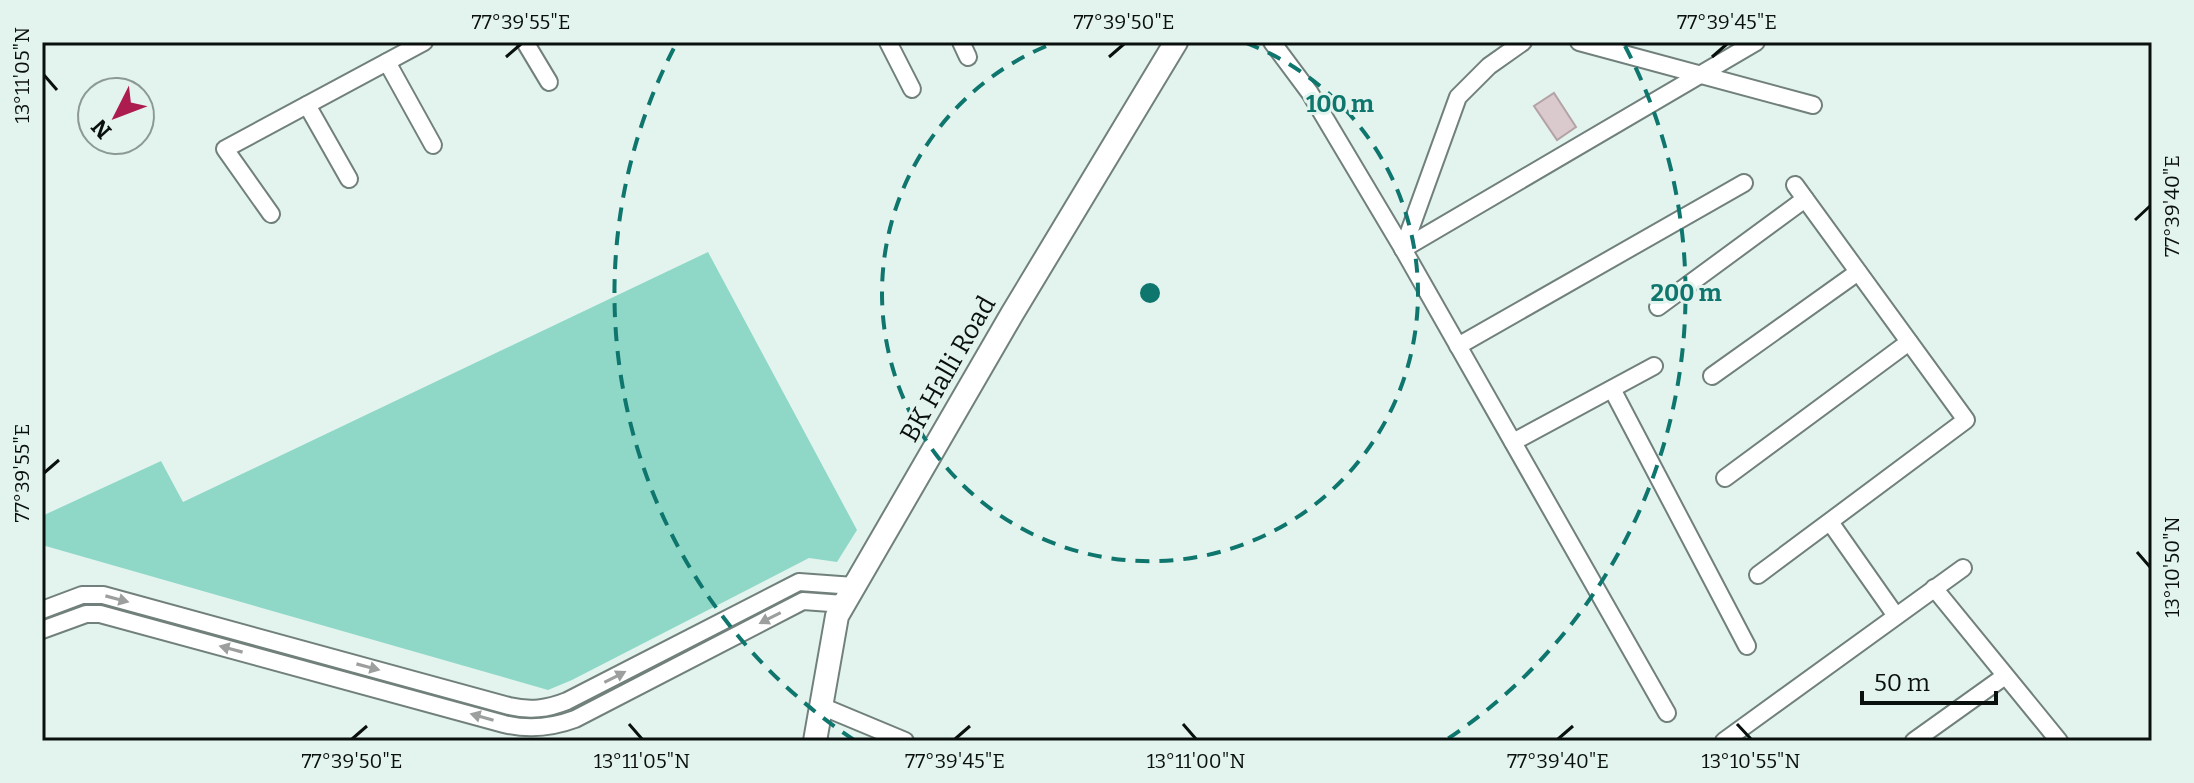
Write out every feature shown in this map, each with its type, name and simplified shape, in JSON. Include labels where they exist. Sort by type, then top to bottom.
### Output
[{"type":"main road","name":"BK Halli Road","points":[[815,741],[837,616],[1012,314],[1176,42]]},
{"type":"street","points":[[271,214],[225,149],[424,42]]},
{"type":"street","points":[[525,42],[549,82]]},
{"type":"street","points":[[888,42],[912,89]]},
{"type":"street","points":[[1272,42],[1310,93],[1403,249],[1667,713]]},
{"type":"street","points":[[1403,249],[1458,97],[1489,66],[1523,42]]},
{"type":"street","points":[[1579,42],[1813,105]]},
{"type":"street","points":[[1403,249],[1756,42]]},
{"type":"street","points":[[387,62],[433,145]]},
{"type":"street","points":[[307,105],[349,179]]},
{"type":"street","points":[[1458,346],[1744,183]]},
{"type":"street","points":[[1658,307],[1800,192],[1966,420],[1758,575]]},
{"type":"street","points":[[1712,376],[1858,272]]},
{"type":"street","points":[[1725,478],[1909,342]]},
{"type":"street","points":[[1513,442],[1654,366]]},
{"type":"street","points":[[1612,389],[1747,646]]},
{"type":"street","points":[[1830,522],[1896,616]]},
{"type":"street","points":[[1724,741],[1963,568]]},
{"type":"street","points":[[42,610],[82,595],[103,595],[532,710],[567,701],[799,582],[849,595]]},
{"type":"street","points":[[1934,588],[2059,741]]},
{"type":"street","points":[[42,630],[86,614],[100,614],[504,724],[532,728],[575,719],[803,601],[849,595]]},
{"type":"street","points":[[1914,741],[2005,676]]},
{"type":"street","points":[[821,706],[905,741]]},
{"type":"green space","points":[[708,252],[857,530],[837,562],[809,558],[572,680],[548,690],[42,545],[42,516],[161,461],[183,502]]},
{"type":"building","points":[[1554,93],[1576,127],[1557,140],[1534,106]]}]
